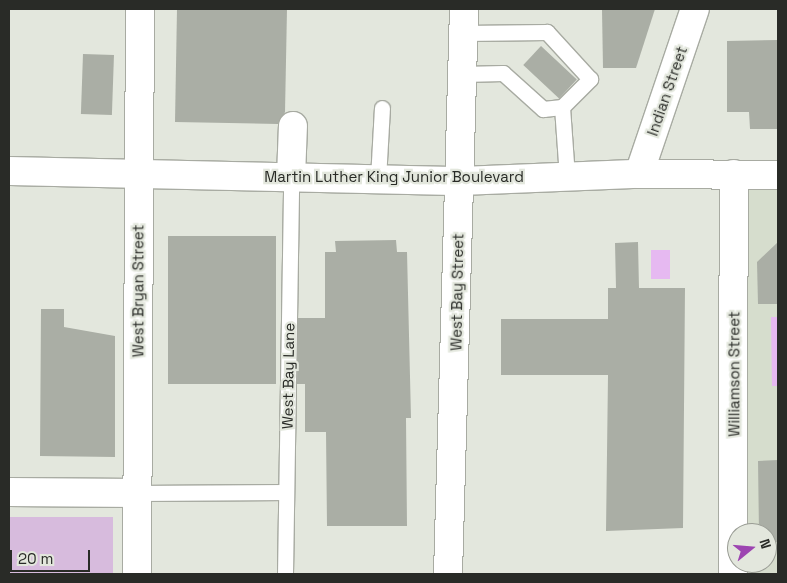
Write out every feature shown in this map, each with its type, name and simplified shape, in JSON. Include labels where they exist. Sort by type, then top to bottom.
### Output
[{"type":"street","name":"West Bryan Street","points":[[137,574],[140,9]]},
{"type":"street","name":"Indian Street","points":[[639,174],[695,9]]},
{"type":"street","name":"West Bay Street","points":[[448,574],[462,181],[464,21]]},
{"type":"street","points":[[291,177],[293,126]]},
{"type":"street","name":"Martin Luther King Junior Boulevard","points":[[9,171],[462,181],[639,174],[778,175]]},
{"type":"street","name":"Williamson Street","points":[[734,174],[734,574]]},
{"type":"street","points":[[9,492],[137,493]]},
{"type":"lane","points":[[463,74],[503,73],[543,109],[562,107],[590,79],[547,32],[464,21]]},
{"type":"lane","points":[[562,107],[567,177]]},
{"type":"lane","points":[[378,179],[382,108]]},
{"type":"lane","name":"West Bay Lane","points":[[285,574],[291,177]]},
{"type":"lane","points":[[137,493],[286,492]]},
{"type":"shaded area","points":[[734,174],[778,177],[778,574],[725,574]]},
{"type":"shaded area","points":[[651,250],[670,250],[670,279],[651,279]]},
{"type":"shaded area","points":[[771,317],[778,317],[778,386],[772,386]]},
{"type":"shaded area","points":[[9,517],[113,517],[113,574],[9,574]]},
{"type":"building","points":[[177,9],[287,9],[285,112],[278,124],[175,122]]},
{"type":"building","points":[[655,9],[636,68],[603,68],[602,10]]},
{"type":"building","points":[[778,40],[778,129],[750,129],[749,112],[727,112],[727,41]]},
{"type":"building","points":[[541,46],[577,79],[559,98],[523,65]]},
{"type":"building","points":[[83,54],[114,55],[112,115],[81,114]]},
{"type":"building","points":[[168,236],[276,236],[276,384],[168,384]]},
{"type":"building","points":[[396,240],[397,252],[407,252],[411,418],[406,418],[407,526],[327,526],[326,432],[305,432],[305,384],[297,384],[298,318],[325,318],[325,252],[336,252],[335,241]]},
{"type":"building","points":[[638,242],[639,288],[685,288],[683,528],[606,531],[608,375],[501,375],[501,319],[608,319],[608,288],[616,288],[615,243]]},
{"type":"building","points":[[778,242],[778,304],[758,304],[757,262]]},
{"type":"building","points":[[41,309],[64,309],[64,327],[115,336],[115,457],[40,456]]},
{"type":"building","points":[[778,460],[778,542],[777,523],[759,523],[758,461]]}]
